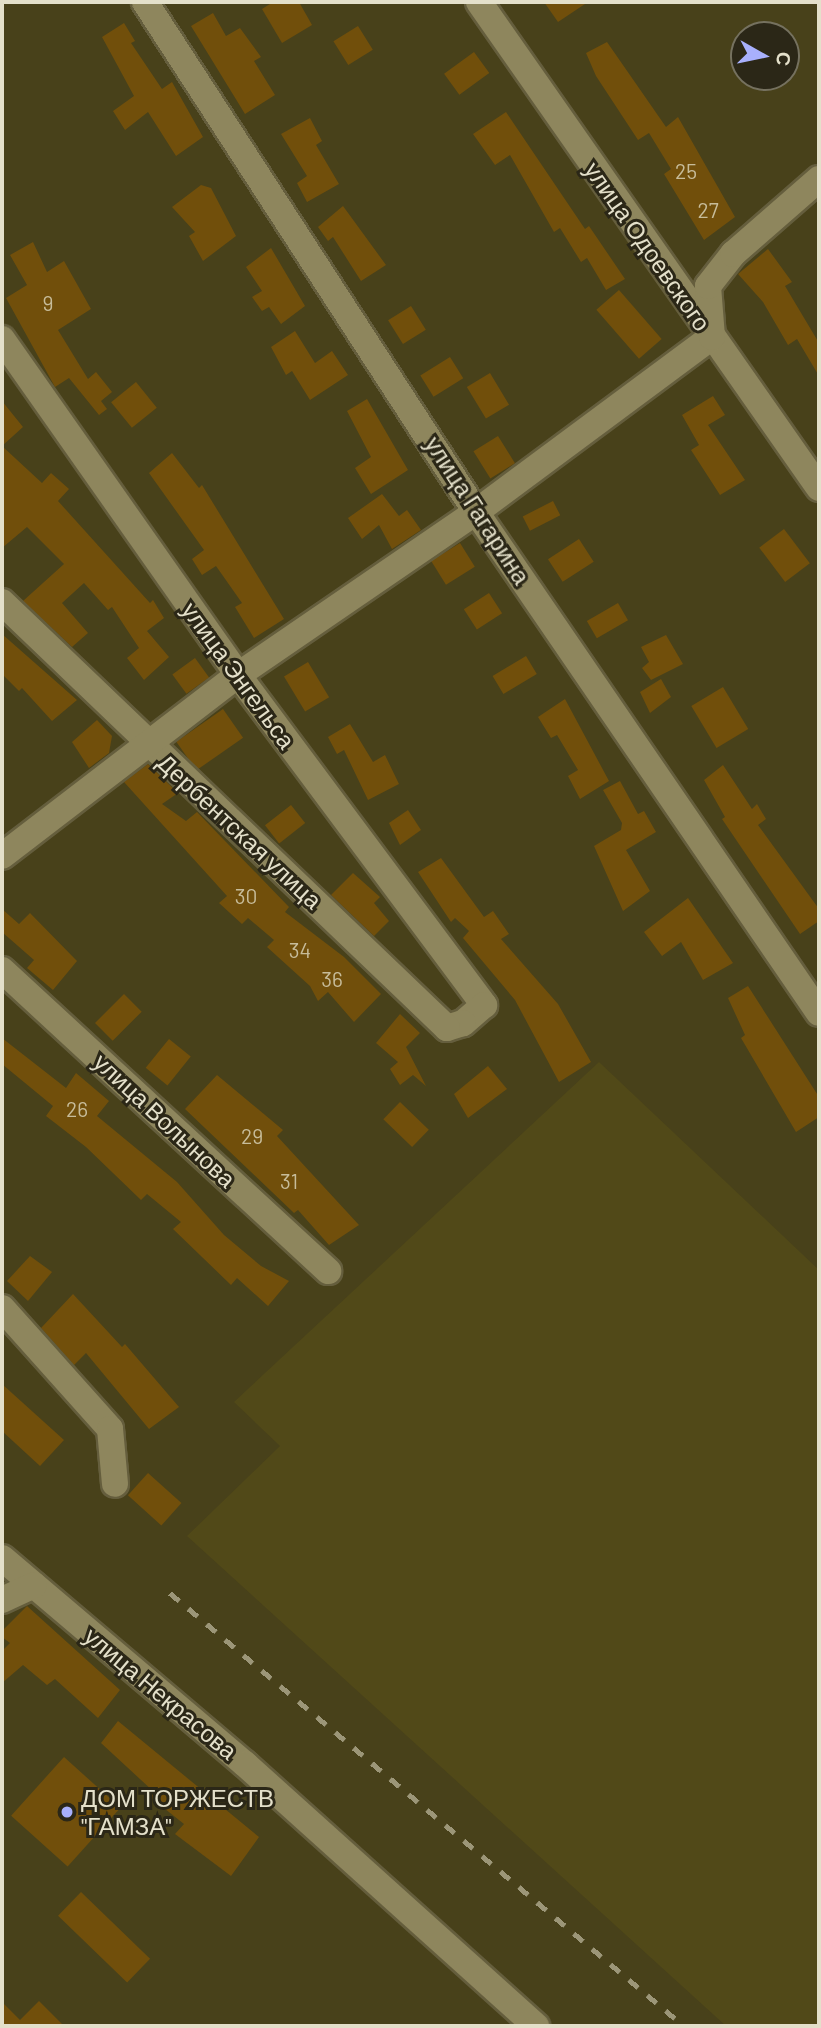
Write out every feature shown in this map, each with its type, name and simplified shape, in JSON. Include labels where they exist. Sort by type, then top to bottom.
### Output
[{"type":"street","name":"улица Гагарина","points":[[145,2],[476,512],[819,1013]]},
{"type":"street","name":"улица Одоевского","points":[[479,2],[819,488]]},
{"type":"street","points":[[2,856],[238,676],[476,512],[712,337],[708,286],[733,254],[819,179]]},
{"type":"street","name":"улица Энгельса","points":[[2,339],[238,676],[484,1005]]},
{"type":"street","name":"Дербентская улица","points":[[2,602],[146,744],[447,1028],[463,1023],[484,1005]]},
{"type":"street","name":"улица Волынова","points":[[2,970],[328,1271]]},
{"type":"street","points":[[2,1307],[110,1429],[116,1484]]},
{"type":"street","name":"улица Некрасова","points":[[2,1558],[245,1764],[536,2026]]},
{"type":"street","points":[[2,1600],[34,1585]]},
{"type":"shaded area","points":[[599,1062],[819,1270],[819,2026],[726,2026],[187,1536],[280,1446],[234,1402]]},
{"type":"building","points":[[273,2],[299,2],[312,25],[282,43],[262,9]]},
{"type":"building","points":[[544,2],[588,2],[558,22]]},
{"type":"building","points":[[213,13],[226,36],[240,28],[261,57],[254,61],[275,95],[245,114],[191,26]]},
{"type":"building","points":[[124,23],[135,41],[131,43],[162,89],[172,82],[203,137],[176,156],[148,112],[125,130],[113,111],[134,96],[102,37]]},
{"type":"building","points":[[358,26],[373,50],[348,65],[333,41]]},
{"type":"building","points":[[607,42],[666,127],[678,117],[735,217],[704,240],[664,174],[671,169],[649,133],[638,140],[596,76],[586,53]]},
{"type":"building","points":[[474,52],[489,73],[459,95],[444,74]]},
{"type":"building","points":[[506,112],[585,229],[589,226],[625,279],[606,290],[587,258],[581,262],[560,228],[554,232],[510,155],[495,165],[473,134]]},
{"type":"building","points":[[310,118],[322,141],[316,145],[339,184],[307,202],[297,183],[307,176],[281,134]]},
{"type":"building","points":[[201,185],[211,188],[236,236],[203,261],[189,236],[195,232],[172,207]]},
{"type":"building","points":[[343,206],[386,265],[361,281],[333,237],[328,241],[318,227]]},
{"type":"building","points":[[33,242],[47,272],[64,261],[91,309],[58,330],[88,379],[96,372],[112,392],[101,401],[107,409],[99,415],[69,378],[55,387],[6,298],[27,285],[10,255]]},
{"type":"building","points":[[271,248],[305,306],[281,324],[269,307],[262,311],[252,297],[262,291],[246,267]]},
{"type":"building","points":[[768,249],[792,282],[785,286],[819,343],[819,376],[797,339],[788,345],[763,302],[738,274]]},
{"type":"building","points":[[619,290],[662,339],[639,359],[596,310]]},
{"type":"building","points":[[411,306],[426,330],[403,344],[388,320]]},
{"type":"building","points":[[295,331],[315,363],[332,351],[348,375],[310,400],[292,371],[286,375],[271,347]]},
{"type":"building","points":[[450,357],[463,378],[434,397],[420,376]]},
{"type":"building","points":[[490,373],[509,405],[486,419],[467,387]]},
{"type":"building","points":[[136,382],[157,408],[132,428],[111,402]]},
{"type":"building","points":[[713,396],[725,415],[708,425],[745,480],[720,495],[691,450],[699,445],[682,415]]},
{"type":"building","points":[[367,399],[408,470],[371,494],[355,468],[371,457],[347,411]]},
{"type":"building","points":[[2,401],[23,427],[2,446]]},
{"type":"building","points":[[498,436],[515,463],[490,479],[473,451]]},
{"type":"building","points":[[2,446],[42,483],[51,473],[69,489],[58,501],[150,603],[153,600],[164,618],[147,631],[169,657],[144,680],[127,658],[139,648],[112,607],[108,610],[84,583],[62,603],[88,633],[72,647],[23,601],[64,564],[27,527],[2,548]]},
{"type":"building","points":[[172,453],[199,488],[202,485],[284,619],[254,638],[235,607],[242,603],[216,566],[202,575],[192,559],[204,550],[149,473]]},
{"type":"building","points":[[382,494],[399,516],[407,510],[421,530],[392,549],[379,525],[362,539],[348,518]]},
{"type":"building","points":[[553,501],[560,515],[530,531],[523,516]]},
{"type":"building","points":[[784,529],[810,563],[785,582],[759,548]]},
{"type":"building","points":[[579,539],[594,562],[563,582],[548,559]]},
{"type":"building","points":[[460,543],[475,567],[446,585],[431,561]]},
{"type":"building","points":[[489,593],[502,613],[477,629],[464,609]]},
{"type":"building","points":[[618,603],[628,620],[597,638],[587,621]]},
{"type":"building","points":[[2,634],[77,700],[52,721],[22,688],[19,691],[2,674]]},
{"type":"building","points":[[666,635],[683,664],[651,680],[642,668],[649,662],[641,647]]},
{"type":"building","points":[[526,656],[537,674],[503,694],[493,676]]},
{"type":"building","points":[[195,658],[209,677],[186,694],[172,674]]},
{"type":"building","points":[[308,662],[329,697],[305,712],[284,676]]},
{"type":"building","points":[[661,679],[671,697],[650,713],[640,692]]},
{"type":"building","points":[[723,687],[748,729],[717,748],[691,706]]},
{"type":"building","points":[[565,699],[609,781],[580,799],[568,776],[578,770],[557,735],[551,738],[538,717]]},
{"type":"building","points":[[223,709],[243,738],[196,770],[176,742]]},
{"type":"building","points":[[97,720],[112,736],[109,753],[89,768],[72,742]]},
{"type":"building","points":[[350,724],[373,762],[385,755],[399,784],[368,800],[344,750],[337,754],[328,737]]},
{"type":"building","points":[[148,764],[178,793],[162,804],[186,821],[197,812],[289,907],[285,912],[344,957],[381,994],[354,1022],[328,992],[318,1001],[310,986],[267,947],[274,940],[248,918],[242,924],[219,903],[227,896],[124,782]]},
{"type":"building","points":[[723,765],[752,809],[757,804],[766,819],[758,825],[819,909],[819,921],[800,934],[722,819],[725,817],[704,780]]},
{"type":"building","points":[[620,781],[638,814],[644,811],[656,832],[626,850],[650,891],[623,911],[594,846],[621,830],[622,823],[603,790]]},
{"type":"building","points":[[291,805],[305,823],[279,843],[265,825]]},
{"type":"building","points":[[408,810],[421,830],[400,845],[389,823]]},
{"type":"building","points":[[441,858],[484,917],[493,911],[509,934],[501,939],[558,1004],[591,1062],[559,1082],[515,1000],[463,938],[469,931],[455,918],[451,922],[418,872]]},
{"type":"building","points":[[353,873],[380,897],[374,903],[389,921],[374,936],[331,895]]},
{"type":"building","points":[[688,898],[733,963],[703,980],[681,942],[662,956],[644,932]]},
{"type":"building","points":[[2,909],[19,924],[30,913],[77,961],[53,990],[27,968],[34,960],[2,932]]},
{"type":"building","points":[[748,986],[819,1097],[819,1117],[796,1132],[741,1038],[745,1035],[728,998]]},
{"type":"building","points":[[124,994],[142,1012],[113,1041],[95,1023]]},
{"type":"building","points":[[400,1014],[420,1033],[406,1047],[426,1086],[413,1075],[400,1085],[390,1069],[398,1062],[376,1043]]},
{"type":"building","points":[[2,1038],[66,1088],[76,1073],[109,1101],[97,1116],[177,1182],[224,1235],[261,1266],[289,1281],[268,1306],[237,1278],[231,1285],[173,1229],[181,1222],[147,1194],[141,1200],[86,1147],[46,1116],[53,1106],[2,1064]]},
{"type":"building","points":[[169,1039],[191,1057],[167,1085],[146,1068]]},
{"type":"building","points":[[488,1066],[507,1089],[468,1118],[454,1094]]},
{"type":"building","points":[[217,1075],[283,1130],[277,1136],[359,1225],[329,1245],[298,1210],[294,1213],[185,1109]]},
{"type":"building","points":[[400,1102],[429,1130],[412,1147],[383,1119]]},
{"type":"building","points":[[30,1256],[52,1272],[28,1301],[7,1281]]},
{"type":"building","points":[[73,1294],[122,1347],[125,1344],[179,1407],[149,1429],[86,1353],[74,1365],[41,1328]]},
{"type":"building","points":[[2,1384],[64,1440],[40,1466],[2,1431]]},
{"type":"building","points":[[148,1473],[181,1503],[161,1525],[128,1495]]},
{"type":"building","points":[[27,1606],[120,1690],[98,1718],[55,1679],[47,1685],[23,1665],[2,1683],[2,1651],[10,1643],[2,1637],[2,1631]]},
{"type":"building","points":[[118,1721],[259,1837],[231,1876],[175,1834],[184,1824],[150,1797],[154,1792],[101,1743]]},
{"type":"building","name":"ДОМ ТОРЖЕСТВ \"ГАМЗА\"","points":[[64,1757],[120,1808],[68,1867],[11,1816]]},
{"type":"building","points":[[81,1892],[150,1959],[127,1982],[58,1916]]},
{"type":"building","points":[[39,2001],[64,2026],[2,2026],[2,2002],[20,2020]]},
{"type":"railway","points":[[170,1593],[684,2026]]},
{"type":"place","name":"ДОМ ТОРЖЕСТВ \"ГАМЗА\"","points":[[67,1812]]}]
